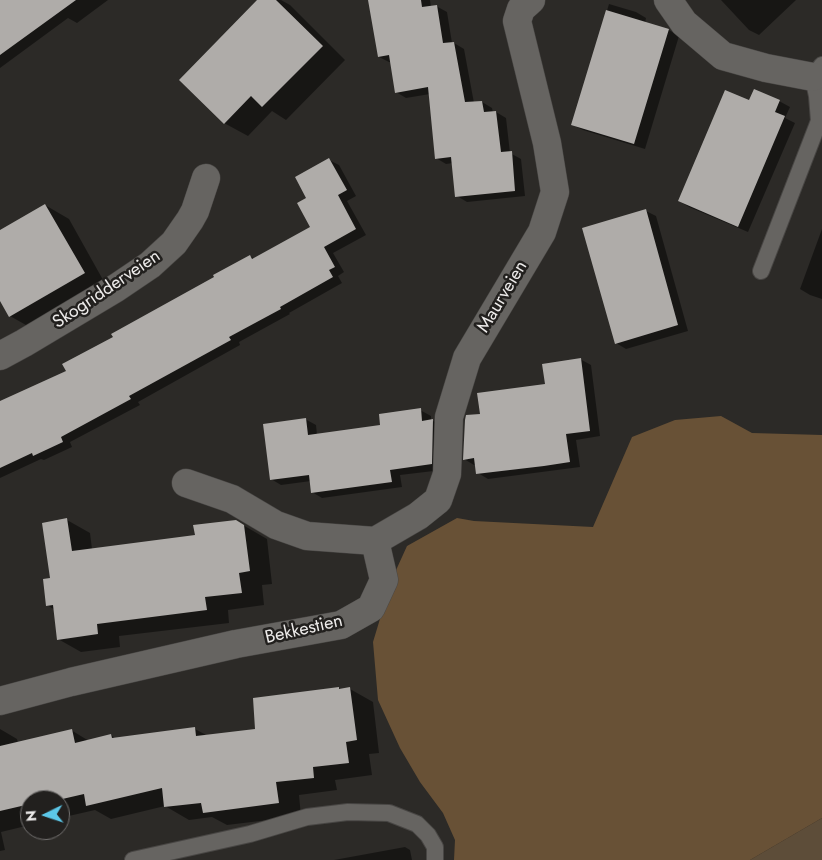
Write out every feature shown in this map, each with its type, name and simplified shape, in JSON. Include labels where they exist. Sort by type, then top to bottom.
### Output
[{"type":"street","points":[[668,0],[684,23],[723,56],[766,68],[818,71]]},
{"type":"street","name":"Maurveien","points":[[375,541],[418,516],[438,500],[447,474],[449,417],[467,358],[542,232],[555,192],[522,7]]},
{"type":"street","name":"Skogridderveien","points":[[0,356],[116,288],[157,259],[174,243],[190,220],[206,178]]},
{"type":"street","points":[[186,483],[232,499],[276,525],[307,536],[375,541]]},
{"type":"street","name":"Bekkestien","points":[[0,701],[71,682],[236,644],[341,625],[371,608],[384,580],[375,541]]},
{"type":"lane","points":[[760,271],[819,121],[818,71]]},
{"type":"lane","points":[[132,860],[250,834],[307,817],[348,812],[389,813],[417,824],[428,835],[435,847],[435,860]]},
{"type":"shaded area","points":[[721,416],[752,433],[822,435],[822,818],[750,860],[454,860],[455,840],[443,813],[420,782],[400,748],[378,700],[373,642],[392,579],[407,546],[457,518],[474,521],[593,527],[632,437],[675,420]]},
{"type":"shaded area","points":[[822,818],[822,860],[750,860]]},
{"type":"building","points":[[0,0],[76,0],[0,55]]},
{"type":"building","points":[[257,0],[276,0],[323,46],[262,107],[251,96],[224,124],[179,80]]},
{"type":"building","points":[[368,0],[421,0],[422,7],[437,5],[443,43],[454,42],[465,102],[482,101],[484,112],[496,111],[501,152],[512,151],[515,191],[455,197],[451,157],[435,159],[428,87],[395,93],[389,55],[378,57]]},
{"type":"building","points":[[606,10],[669,29],[634,144],[571,125]]},
{"type":"building","points":[[754,89],[780,100],[775,112],[785,116],[738,227],[678,201],[725,90],[749,100]]},
{"type":"building","points":[[329,158],[347,190],[338,195],[356,229],[324,247],[335,267],[329,270],[333,277],[280,307],[281,309],[229,337],[231,340],[129,396],[131,399],[61,437],[63,442],[33,456],[32,453],[0,468],[0,401],[66,371],[62,364],[113,337],[111,334],[250,255],[252,259],[310,227],[297,203],[306,198],[295,177]]},
{"type":"building","points":[[45,204],[85,273],[9,317],[0,301],[0,230]]},
{"type":"building","points":[[646,209],[678,325],[615,344],[582,228]]},
{"type":"building","points":[[581,358],[590,431],[566,434],[570,462],[476,474],[474,458],[463,460],[466,415],[480,414],[477,393],[545,384],[542,364]]},
{"type":"building","points":[[421,408],[422,421],[433,419],[432,464],[390,470],[392,482],[311,493],[309,475],[270,480],[263,424],[306,418],[308,435],[380,425],[379,414]]},
{"type":"building","points":[[67,518],[72,551],[195,535],[193,525],[236,520],[244,525],[250,571],[239,573],[242,593],[205,597],[207,610],[97,624],[98,634],[57,640],[53,605],[46,606],[43,579],[50,578],[42,523]]},
{"type":"building","points":[[350,687],[357,740],[346,742],[349,763],[313,767],[314,778],[276,782],[279,803],[203,813],[201,803],[164,807],[162,788],[86,806],[84,794],[70,797],[70,790],[20,790],[20,806],[0,811],[0,746],[72,729],[75,743],[111,734],[112,738],[195,727],[196,736],[255,729],[253,698]]}]
